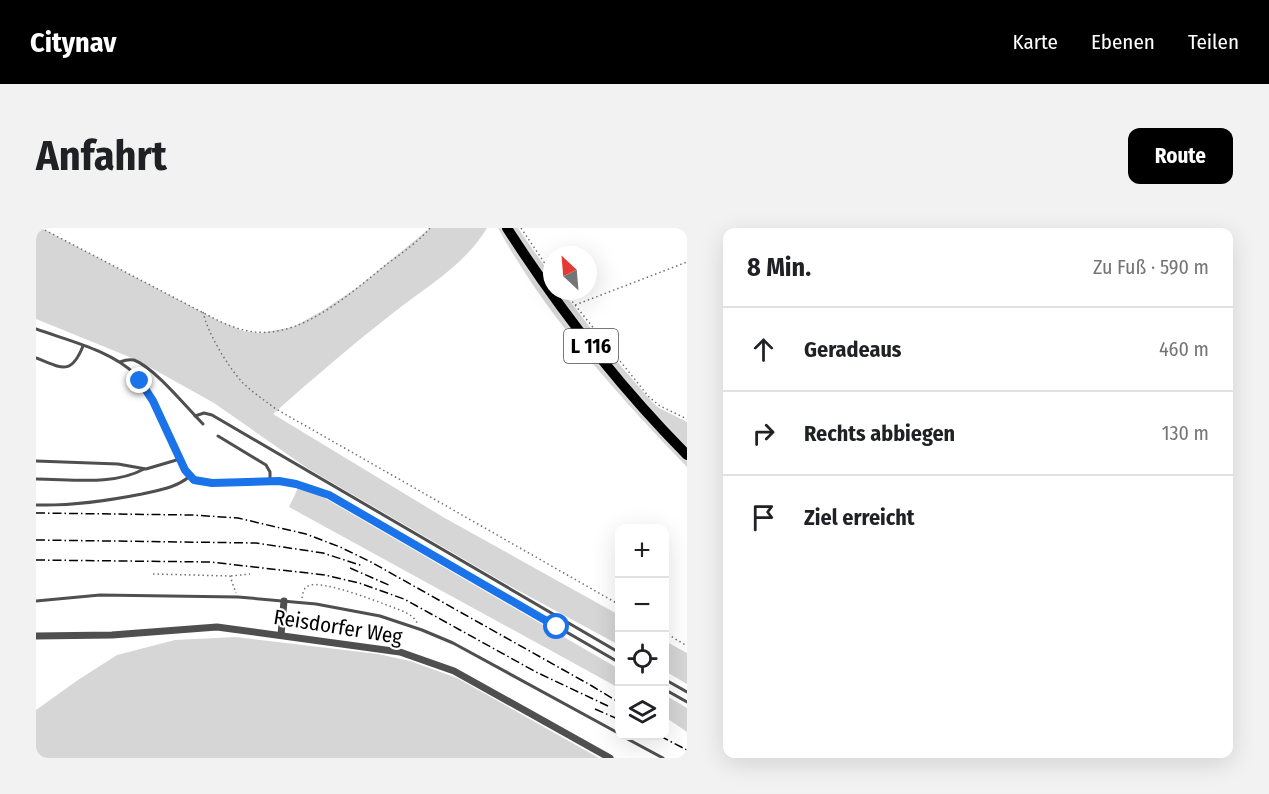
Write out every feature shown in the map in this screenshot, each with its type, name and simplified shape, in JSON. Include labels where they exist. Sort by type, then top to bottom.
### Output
[{"type":"main road","name":"L 116","points":[[507,228],[585,338],[644,409],[687,455]]},
{"type":"street","points":[[281,635],[284,601]]},
{"type":"street","name":"Reisdorfer Weg","points":[[36,636],[112,635],[211,627],[388,650],[431,661],[459,674],[610,758]]},
{"type":"lane","points":[[36,329],[119,362],[135,375],[144,385],[190,476],[204,482],[270,481],[296,484],[329,495],[615,660]]},
{"type":"lane","points":[[36,358],[56,366],[69,367],[76,363],[83,346]]},
{"type":"lane","points":[[119,362],[130,359],[142,365],[203,424]]},
{"type":"lane","points":[[195,416],[204,413],[212,415],[615,650]]},
{"type":"lane","points":[[218,436],[266,465],[270,472],[270,481]]},
{"type":"lane","points":[[36,479],[109,479],[130,476],[180,459]]},
{"type":"lane","points":[[36,461],[118,464],[146,469]]},
{"type":"lane","points":[[36,505],[100,502],[173,487],[190,476]]},
{"type":"lane","points":[[36,600],[100,595],[238,597],[301,602],[380,616],[422,630],[463,648],[615,732]]},
{"type":"lane","points":[[669,682],[687,692]]},
{"type":"lane","points":[[669,692],[687,702]]},
{"type":"lane","points":[[630,740],[663,758]]},
{"type":"path","points":[[41,228],[236,328],[267,333],[293,327],[358,287],[430,228]]},
{"type":"path","points":[[520,228],[543,261]]},
{"type":"path","points":[[575,305],[687,262]]},
{"type":"path","points":[[571,300],[649,398],[687,419]]},
{"type":"path","points":[[202,312],[209,331],[238,376],[276,409],[615,602]]},
{"type":"path","points":[[153,574],[230,576],[250,574]]},
{"type":"path","points":[[230,576],[238,597]]},
{"type":"path","points":[[301,602],[307,586],[325,585],[405,612],[413,617],[422,630]]},
{"type":"path","points":[[669,635],[687,646]]},
{"type":"shaded area","points":[[36,228],[41,228],[219,321],[243,331],[261,333],[293,327],[322,311],[358,287],[430,228],[487,228],[468,253],[444,275],[362,337],[273,414],[443,517],[615,613],[615,643],[510,586],[307,468],[214,403],[137,360],[36,319]]},
{"type":"shaded area","points":[[498,228],[543,290],[543,300],[538,293]]},
{"type":"shaded area","points":[[513,228],[518,228],[543,264],[543,272]]},
{"type":"shaded area","points":[[543,300],[550,300],[588,350],[636,407],[687,462],[687,467],[609,383]]},
{"type":"shaded area","points":[[563,300],[569,300],[612,356],[653,403],[687,422],[687,447],[618,371]]},
{"type":"shaded area","points":[[298,488],[321,496],[615,667],[615,686],[289,507]]},
{"type":"shaded area","points":[[236,637],[378,654],[410,661],[457,678],[599,758],[36,758],[36,710],[117,655],[175,640]]},
{"type":"shaded area","points":[[669,643],[687,653],[687,684],[669,673]]},
{"type":"shaded area","points":[[669,697],[687,708],[687,732],[669,720]]},
{"type":"railway","points":[[36,513],[192,515],[238,518],[306,534],[371,562],[615,700]]},
{"type":"railway","points":[[36,540],[256,543],[323,553],[363,566]]},
{"type":"railway","points":[[36,560],[210,562],[325,575],[359,583],[404,599],[536,672],[608,706]]},
{"type":"railway","points":[[350,568],[391,586]]},
{"type":"railway","points":[[595,709],[615,718]]},
{"type":"railway","points":[[668,740],[687,750]]},
{"type":"route","points":[[140,381],[153,401],[185,470],[194,480],[212,483],[279,481],[329,495],[557,627]]}]
